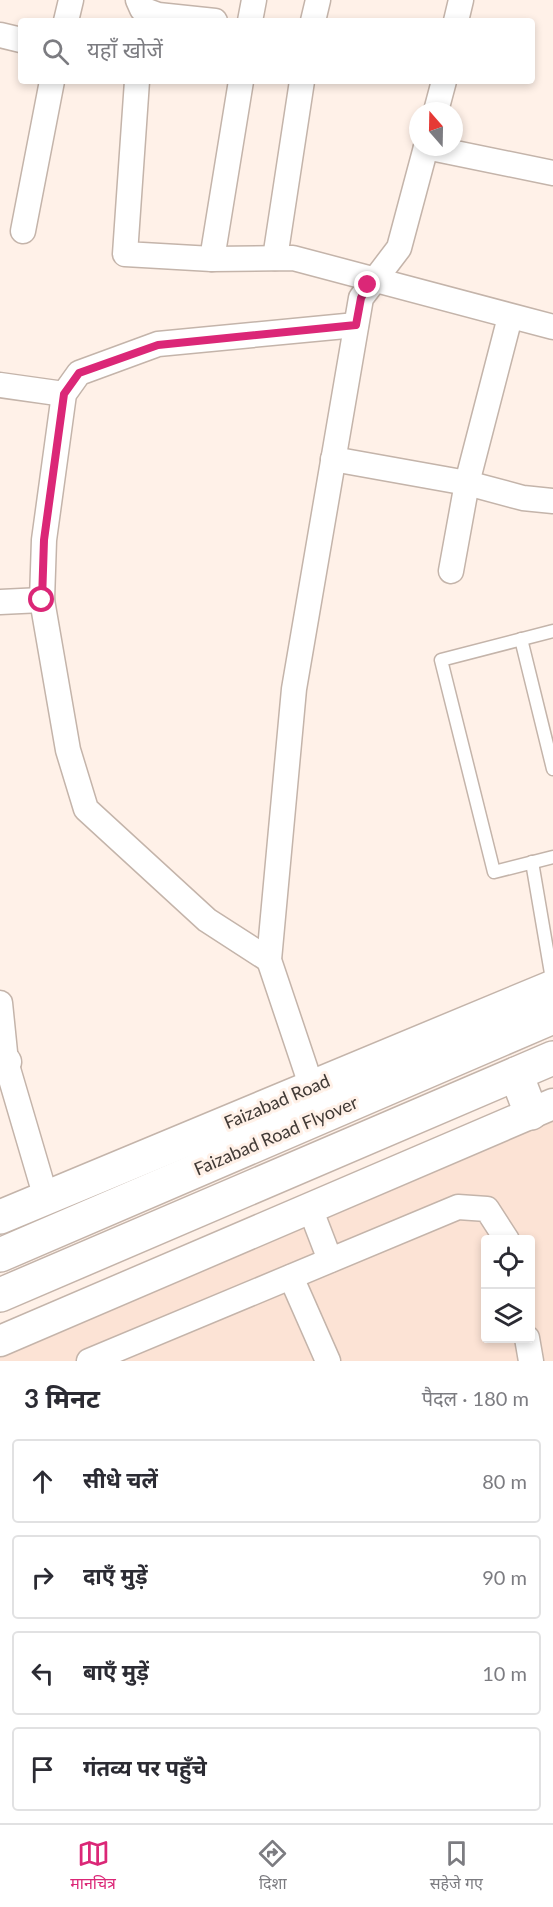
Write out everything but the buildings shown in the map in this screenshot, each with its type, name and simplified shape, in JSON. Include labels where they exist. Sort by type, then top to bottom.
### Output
[{"type":"highway","name":"Faizabad Road","points":[[0,1217],[553,986]]},
{"type":"highway","name":"Faizabad Road Flyover","points":[[0,1255],[553,1017]]},
{"type":"highway","points":[[0,1294],[553,1058]]},
{"type":"highway","points":[[516,1074],[542,1109]]},
{"type":"street","points":[[67,18],[71,0]]},
{"type":"street","points":[[251,18],[254,0]]},
{"type":"street","points":[[314,18],[318,0]]},
{"type":"street","points":[[457,18],[461,0]]},
{"type":"street","points":[[140,10],[158,15],[186,18]]},
{"type":"street","points":[[0,35],[18,39]]},
{"type":"street","points":[[23,231],[51,84]]},
{"type":"street","points":[[137,84],[125,254],[212,259],[293,258],[553,327]]},
{"type":"street","points":[[212,259],[241,84]]},
{"type":"street","points":[[275,258],[302,84]]},
{"type":"street","points":[[438,102],[443,84]]},
{"type":"street","points":[[463,153],[552,167]]},
{"type":"street","points":[[312,1088],[269,960],[294,688],[361,298],[368,285],[377,279],[399,248],[424,156]]},
{"type":"street","points":[[451,571],[467,483],[510,317]]},
{"type":"street","points":[[269,960],[207,920],[86,809],[68,750],[42,600],[44,540],[64,394],[79,373],[158,345],[356,325]]},
{"type":"street","points":[[0,385],[64,394]]},
{"type":"street","points":[[333,459],[467,483],[523,498],[553,501]]},
{"type":"street","points":[[0,602],[42,600]]},
{"type":"street","points":[[0,1003],[3,1063],[46,1198]]},
{"type":"street","points":[[0,1341],[542,1109]]},
{"type":"street","points":[[89,1361],[458,1207],[487,1209],[504,1235]]},
{"type":"street","points":[[310,1208],[330,1260]]},
{"type":"street","points":[[291,1277],[328,1361]]},
{"type":"street","points":[[528,1343],[531,1361]]},
{"type":"lane","points":[[553,631],[441,660],[494,872],[553,857]]},
{"type":"lane","points":[[521,639],[553,769]]},
{"type":"lane","points":[[532,862],[553,986]]},
{"type":"shaded area","points":[[553,1096],[553,1361],[0,1361],[0,1324]]},
{"type":"route","points":[[42,600],[44,540],[64,394],[79,373],[158,345],[356,325],[361,298],[368,285]]}]
